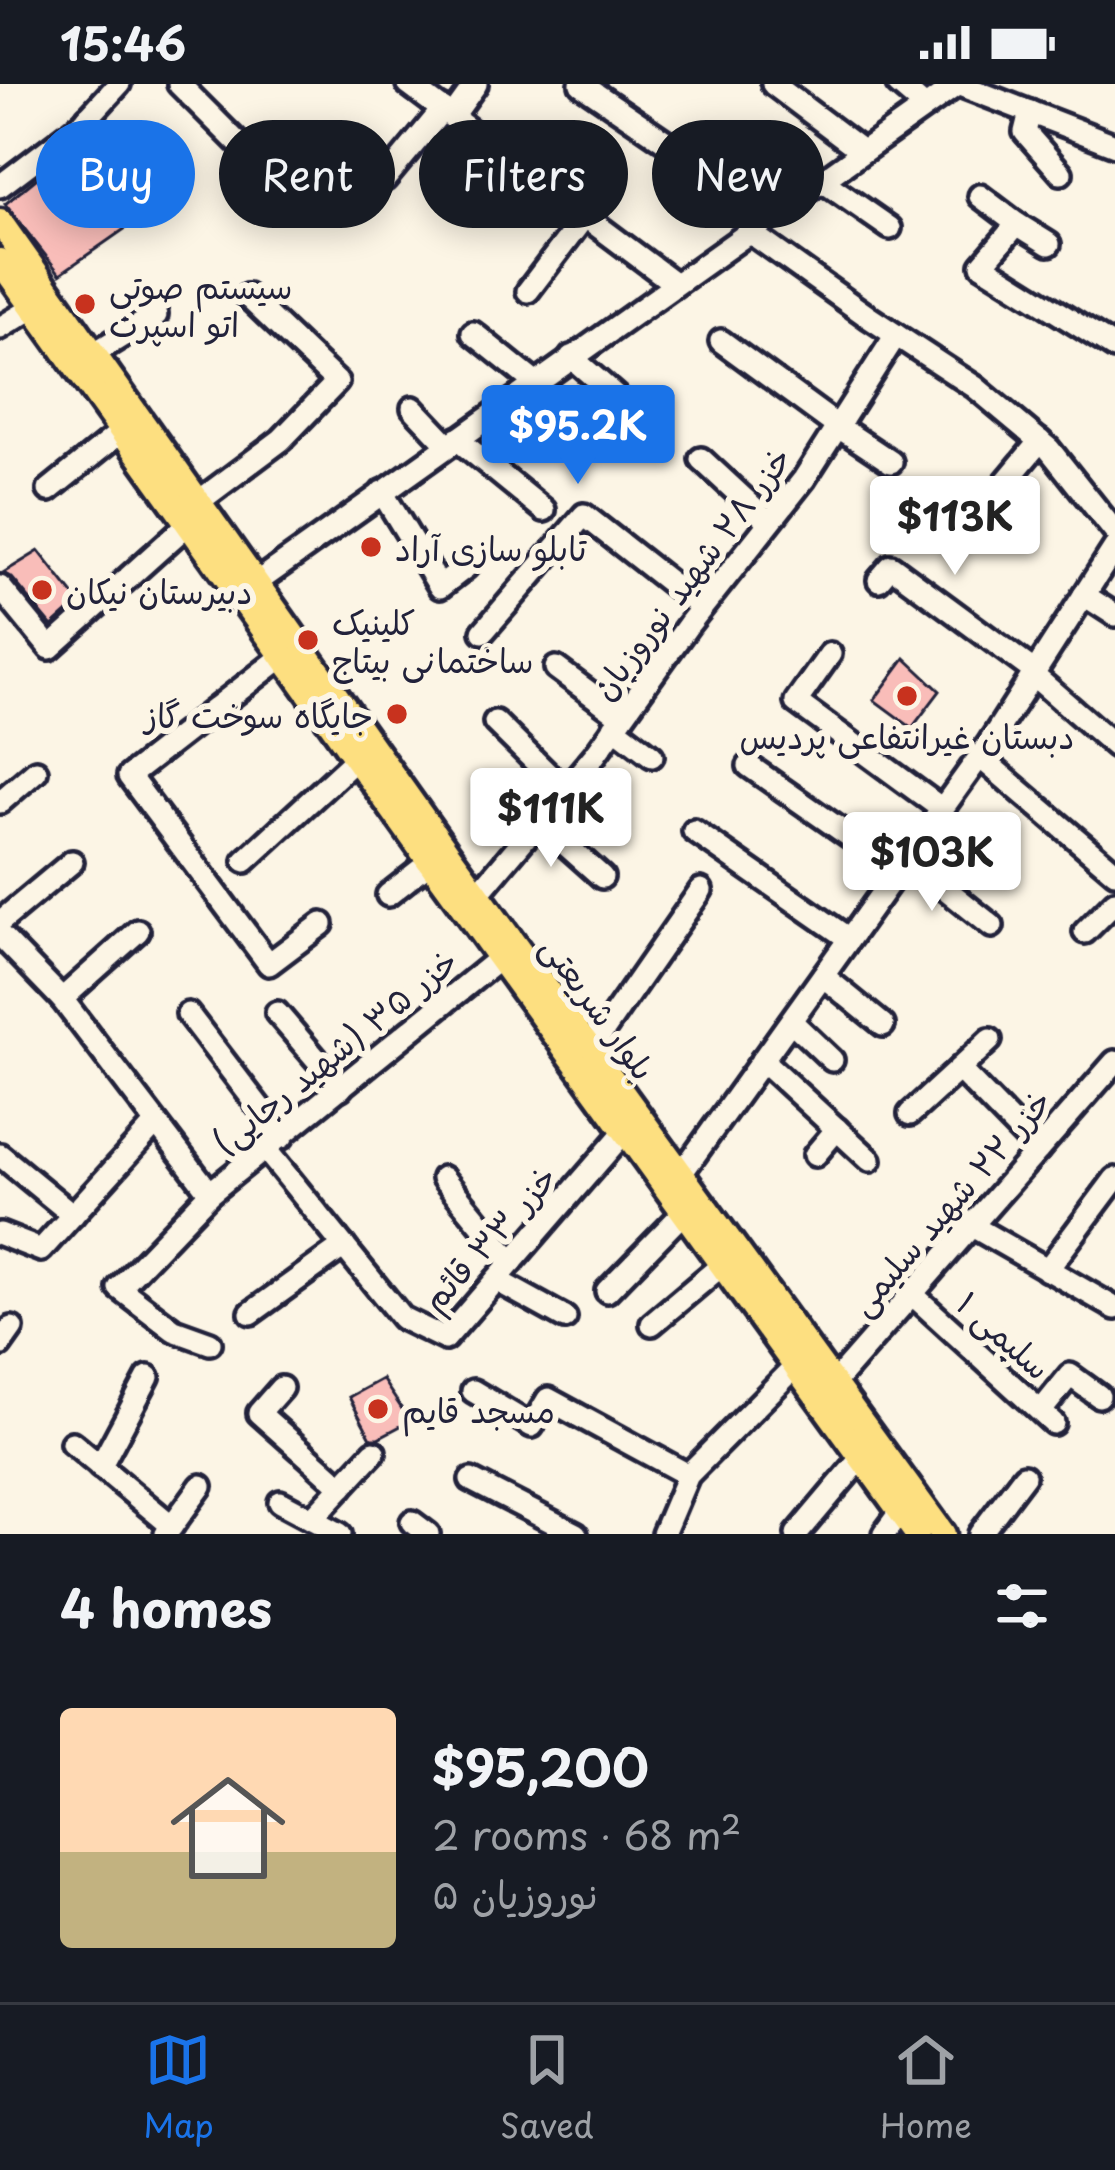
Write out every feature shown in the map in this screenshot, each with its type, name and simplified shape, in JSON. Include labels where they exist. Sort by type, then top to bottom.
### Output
[{"type":"main road","name":"بلوار شریعتی","points":[[0,222],[94,354],[153,457],[283,656],[430,862],[862,1457],[943,1534]]},
{"type":"main road","name":"بلوار شریعتی","points":[[0,261],[122,431],[153,457]]},
{"type":"main road","name":"بلوار شریعتی","points":[[193,513],[256,583],[833,1384],[909,1506],[917,1534]]},
{"type":"street","points":[[0,186],[88,117],[118,84]]},
{"type":"street","points":[[179,84],[219,124]]},
{"type":"street","points":[[407,84],[457,120]]},
{"type":"street","points":[[395,169],[476,84]]},
{"type":"street","points":[[581,84],[652,132]]},
{"type":"street","points":[[898,84],[925,107]]},
{"type":"street","points":[[824,178],[957,84],[1115,145]]},
{"type":"street","points":[[1011,84],[1030,112],[1025,132],[1061,173]]},
{"type":"street","points":[[776,85],[862,151]]},
{"type":"street","points":[[824,184],[890,228]]},
{"type":"street","points":[[980,196],[1049,244]]},
{"type":"street","points":[[1017,224],[982,266],[1115,348]]},
{"type":"street","points":[[528,291],[576,228]]},
{"type":"street","points":[[601,228],[674,283]]},
{"type":"street","points":[[256,583],[752,228]]},
{"type":"street","points":[[748,231],[975,387],[1049,449],[1115,532]]},
{"type":"street","points":[[4,599],[50,647],[193,513],[281,440],[338,382],[247,296]]},
{"type":"street","points":[[0,328],[33,308]]},
{"type":"street","points":[[94,354],[155,315]]},
{"type":"street","points":[[473,333],[535,383]]},
{"type":"street","name":"خزر ۲۸ شهید نوروزیان","points":[[477,895],[565,791],[804,479],[896,335]]},
{"type":"street","points":[[721,341],[891,462]]},
{"type":"street","points":[[571,357],[642,418],[627,434]]},
{"type":"street","points":[[413,408],[544,510]]},
{"type":"street","points":[[49,490],[122,431]]},
{"type":"street","points":[[963,532],[1040,441]]},
{"type":"street","points":[[701,459],[769,522]]},
{"type":"street","points":[[382,492],[440,587],[466,567]]},
{"type":"street","points":[[483,632],[584,515],[701,608]]},
{"type":"street","points":[[681,1174],[980,757],[1115,547]]},
{"type":"street","points":[[879,580],[891,566],[1034,674],[1115,746]]},
{"type":"street","points":[[1084,595],[1115,615]]},
{"type":"street","points":[[830,654],[796,702],[942,809]]},
{"type":"street","points":[[283,656],[129,776],[269,964],[322,924]]},
{"type":"street","points":[[556,668],[652,756]]},
{"type":"street","points":[[495,722],[565,791]]},
{"type":"street","points":[[980,757],[1115,872]]},
{"type":"street","points":[[245,860],[356,759]]},
{"type":"street","points":[[749,766],[992,926]]},
{"type":"street","points":[[0,802],[36,771]]},
{"type":"street","points":[[539,821],[602,877]]},
{"type":"street","points":[[694,831],[849,939]]},
{"type":"street","points":[[0,922],[72,862]]},
{"type":"street","points":[[388,895],[430,862]]},
{"type":"street","points":[[590,1050],[701,890]]},
{"type":"street","points":[[1085,932],[1115,902]]},
{"type":"street","points":[[62,999],[138,931]]},
{"type":"street","points":[[0,935],[62,999],[210,1193]]},
{"type":"street","name":"خزر ۳۵ (شهید رجایی)","points":[[105,1306],[210,1193],[500,958]]},
{"type":"street","points":[[823,976],[883,1025]]},
{"type":"street","points":[[277,1013],[341,1088]]},
{"type":"street","points":[[188,1014],[344,1246],[251,1313]]},
{"type":"street","points":[[790,1021],[832,1060]]},
{"type":"street","points":[[910,1114],[990,1040]]},
{"type":"street","points":[[763,1060],[870,1160]]},
{"type":"street","name":"خزر ۲۲ شهید سلیمی","points":[[833,1384],[1115,1062]]},
{"type":"street","points":[[959,1069],[1038,1150]]},
{"type":"street","points":[[0,1234],[41,1250],[156,1123]]},
{"type":"street","points":[[815,1155],[837,1129]]},
{"type":"street","name":"خزر ۳۳ قائم","points":[[344,1246],[402,1318],[445,1340],[625,1131]]},
{"type":"street","points":[[0,1154],[73,1215]]},
{"type":"street","points":[[442,1178],[512,1262]]},
{"type":"street","points":[[1047,1270],[1115,1179]]},
{"type":"street","points":[[607,1291],[684,1212]]},
{"type":"street","points":[[972,1226],[1115,1308]]},
{"type":"street","points":[[652,1324],[722,1265]]},
{"type":"street","points":[[496,1280],[565,1318]]},
{"type":"street","points":[[119,1288],[175,1330],[210,1343]]},
{"type":"street","name":"سلیمی ۱","points":[[912,1294],[1047,1417],[1070,1375],[1099,1396]]},
{"type":"street","points":[[663,1534],[688,1475],[796,1366]]},
{"type":"street","points":[[100,1467],[148,1377]]},
{"type":"street","points":[[281,1388],[259,1413],[342,1487]]},
{"type":"street","points":[[473,1390],[532,1426],[548,1399],[688,1475]]},
{"type":"street","points":[[72,1444],[169,1530],[201,1486]]},
{"type":"street","points":[[302,1522],[374,1452]]},
{"type":"street","points":[[797,1534],[862,1457]]},
{"type":"street","points":[[980,1534],[1024,1476]]},
{"type":"street","points":[[471,1480],[576,1534]]},
{"type":"street","points":[[280,1502],[302,1522],[340,1534]]},
{"type":"street","points":[[884,1534],[909,1506]]},
{"type":"building","points":[[36,179],[36,228],[126,228],[60,274],[5,204]]},
{"type":"building","name":"دبیرستان نیکان","points":[[39,551],[79,602],[52,626],[3,573]]},
{"type":"building","name":"دبستان غیرانتفاعی پردیس","points":[[905,658],[940,691],[912,728],[874,700]]},
{"type":"building","name":"مسجد قایم","points":[[382,1379],[410,1421],[371,1438],[349,1397]]},
{"type":"place","name":"سیستم صوتی اتو اسپرت","points":[[85,304]]},
{"type":"place","name":"تابلو سازی آراد","points":[[371,547]]},
{"type":"place","name":"دبیرستان نیکان","points":[[42,590]]},
{"type":"place","name":"کلینیک ساختمانی بیتاج","points":[[308,640]]},
{"type":"place","name":"دبستان غیرانتفاعی پردیس","points":[[907,696]]},
{"type":"place","name":"جایگاه سوخت گاز","points":[[397,714]]},
{"type":"place","name":"مسجد قایم","points":[[378,1409]]}]
